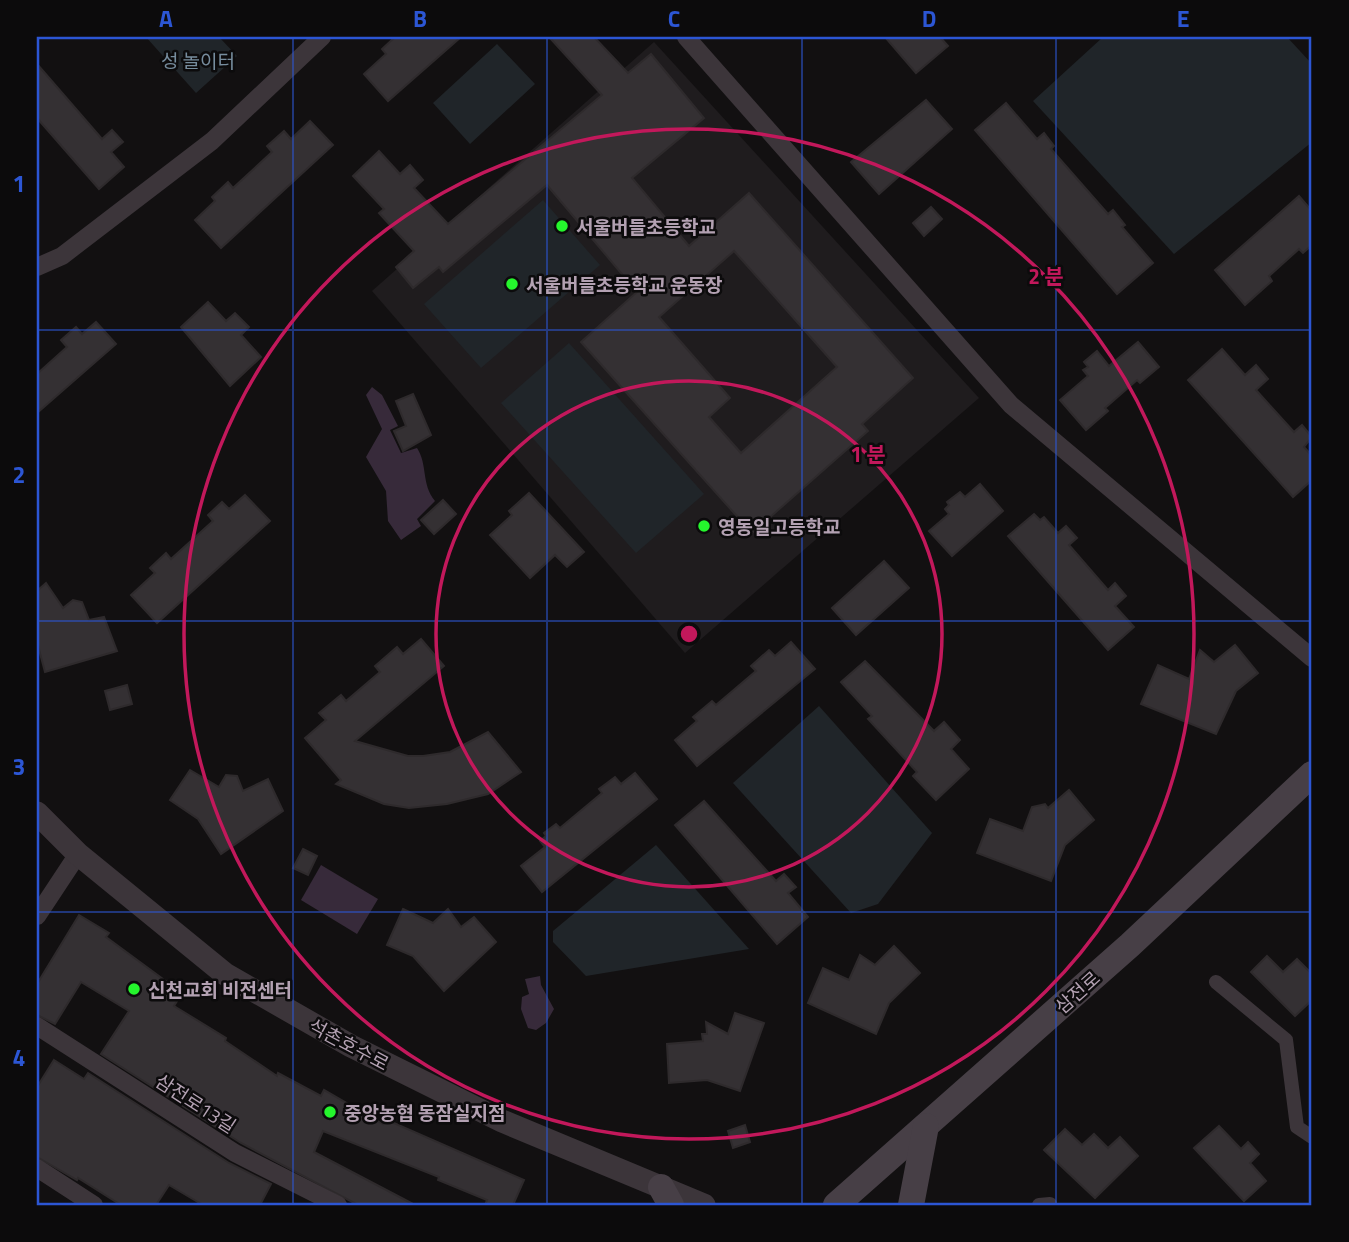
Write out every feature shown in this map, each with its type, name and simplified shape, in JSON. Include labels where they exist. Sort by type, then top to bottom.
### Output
[{"type":"main road","name":"삼전로","points":[[836,1205],[1130,945],[1312,774]]},
{"type":"main road","points":[[911,1205],[926,1126]]},
{"type":"street","points":[[37,267],[62,256],[212,141],[322,37]]},
{"type":"street","points":[[686,37],[1011,405],[1312,658]]},
{"type":"street","name":"석촌호수로","points":[[37,813],[78,853],[236,981],[351,1046],[502,1121],[666,1196],[705,1205]]},
{"type":"street","points":[[37,916],[78,853]]},
{"type":"street","points":[[1216,982],[1286,1040],[1297,1127],[1312,1137]]},
{"type":"street","name":"삼전로13길","points":[[37,1026],[235,1153],[338,1205]]},
{"type":"street","points":[[37,1168],[94,1205]]},
{"type":"shaded area","name":"영동일고등학교","points":[[654,42],[979,398],[685,653],[372,291]]},
{"type":"shaded area","points":[[372,387],[382,395],[398,426],[390,430],[401,453],[417,448],[428,488],[435,501],[417,519],[421,526],[401,540],[388,521],[386,491],[366,457],[382,429],[366,395]]},
{"type":"shaded area","points":[[321,865],[378,899],[357,934],[301,900]]},
{"type":"shaded area","points":[[540,976],[541,985],[554,1009],[546,1023],[536,1030],[528,1028],[521,1009],[522,997],[529,994],[525,979]]},
{"type":"green space","name":"성 놀이터","points":[[146,37],[219,37],[237,56],[196,93]]},
{"type":"green space","points":[[1103,37],[1287,37],[1312,64],[1312,142],[1174,254],[1033,101]]},
{"type":"green space","points":[[497,44],[535,84],[470,144],[433,103]]},
{"type":"green space","name":"서울버들초등학교 운동장","points":[[543,200],[600,265],[481,368],[424,304]]},
{"type":"green space","points":[[569,343],[704,494],[636,553],[501,403]]},
{"type":"green space","points":[[819,706],[932,833],[878,904],[851,913],[733,783]]},
{"type":"green space","points":[[656,845],[749,949],[586,976],[553,942],[553,931]]},
{"type":"building","points":[[395,37],[461,37],[388,101],[364,74],[386,54],[382,49]]},
{"type":"building","points":[[549,37],[594,37],[628,73],[651,54],[704,118],[632,178],[689,246],[749,193],[913,378],[862,424],[868,431],[752,533],[581,342],[637,292],[547,185],[443,272],[439,267],[413,288],[396,267],[414,251],[379,213],[384,209],[353,176],[379,151],[400,174],[410,165],[423,180],[414,188],[448,224],[602,95]],"holes":[[[734,251],[837,367],[741,453],[709,417],[730,398],[659,317]]]},
{"type":"building","points":[[885,37],[940,37],[948,46],[916,73]]},
{"type":"building","points":[[37,64],[102,139],[112,130],[123,142],[111,152],[124,167],[99,189],[37,118]]},
{"type":"building","points":[[926,100],[952,129],[879,194],[851,162]]},
{"type":"building","points":[[1006,103],[1037,139],[1044,133],[1054,146],[1051,149],[1108,214],[1113,210],[1125,225],[1122,227],[1153,263],[1117,294],[975,130]]},
{"type":"building","points":[[310,121],[333,145],[221,248],[195,220],[215,201],[212,197],[228,182],[233,188],[272,152],[267,146],[284,131],[291,139]]},
{"type":"building","points":[[1299,196],[1312,211],[1312,245],[1303,253],[1299,249],[1269,276],[1272,281],[1245,305],[1215,270]]},
{"type":"building","points":[[931,207],[942,219],[924,236],[913,223]]},
{"type":"building","points":[[208,302],[226,321],[235,313],[249,327],[241,335],[261,357],[230,386],[181,327]]},
{"type":"building","points":[[96,322],[116,344],[37,413],[37,374],[67,347],[61,340],[76,327],[82,334]]},
{"type":"building","points":[[1138,342],[1159,367],[1140,383],[1137,380],[1105,408],[1108,411],[1086,430],[1060,400],[1088,376],[1083,370],[1088,367],[1084,362],[1097,351],[1109,366]]},
{"type":"building","points":[[1222,349],[1245,375],[1256,365],[1268,379],[1256,390],[1294,432],[1302,425],[1312,437],[1304,447],[1312,456],[1312,480],[1293,497],[1188,380]]},
{"type":"building","points":[[413,394],[431,435],[403,451],[394,431],[406,426],[396,401]]},
{"type":"building","points":[[980,484],[1003,511],[952,556],[929,531],[949,514],[945,509],[949,505],[947,502],[960,492],[965,497]]},
{"type":"building","points":[[529,493],[584,552],[567,567],[555,555],[530,578],[490,535],[512,515],[509,511]]},
{"type":"building","points":[[245,495],[270,521],[157,623],[131,595],[155,573],[150,568],[166,553],[171,559],[213,521],[208,515],[222,502],[229,509]]},
{"type":"building","points":[[443,500],[456,514],[434,534],[421,520]]},
{"type":"building","points":[[1034,514],[1040,520],[1044,517],[1058,533],[1066,526],[1077,538],[1069,545],[1108,590],[1115,583],[1126,596],[1115,606],[1134,627],[1108,650],[1008,536]]},
{"type":"building","points":[[884,561],[909,588],[856,635],[832,608]]},
{"type":"building","points":[[46,583],[63,608],[73,600],[82,602],[89,620],[104,617],[117,651],[45,672],[37,642],[37,591]]},
{"type":"building","points":[[421,639],[444,666],[355,741],[408,756],[423,756],[450,752],[488,732],[521,772],[488,794],[447,804],[409,808],[384,804],[336,784],[341,780],[305,738],[326,720],[319,713],[341,695],[346,701],[380,672],[375,666],[397,647],[403,654]]},
{"type":"building","points":[[791,642],[815,669],[697,766],[675,740],[697,721],[693,717],[712,701],[716,705],[756,671],[751,666],[769,650],[775,656]]},
{"type":"building","points":[[1235,645],[1258,673],[1236,691],[1216,734],[1141,704],[1158,665],[1189,679],[1200,650],[1214,662]]},
{"type":"building","points":[[865,661],[934,731],[944,722],[960,740],[951,749],[969,769],[936,800],[913,776],[917,772],[868,719],[872,716],[841,682]]},
{"type":"building","points":[[127,685],[132,704],[110,710],[105,691]]},
{"type":"building","points":[[190,770],[219,787],[226,775],[237,776],[243,791],[268,779],[283,811],[221,854],[198,819],[170,800]]},
{"type":"building","points":[[635,773],[657,799],[542,892],[521,866],[545,847],[540,841],[546,836],[544,833],[556,824],[560,828],[602,793],[599,789],[615,777],[621,784]]},
{"type":"building","points":[[1069,790],[1094,820],[1065,845],[1051,881],[977,853],[990,819],[1023,831],[1032,807],[1045,804],[1048,808]]},
{"type":"building","points":[[704,801],[776,881],[784,874],[796,887],[788,893],[808,917],[777,944],[675,825]]},
{"type":"building","points":[[303,849],[317,856],[308,875],[293,868]]},
{"type":"building","points":[[403,909],[433,923],[448,909],[461,927],[474,917],[496,942],[444,991],[413,956],[387,945]]},
{"type":"building","points":[[79,915],[109,933],[106,937],[182,993],[174,1006],[226,1038],[225,1041],[277,1076],[278,1073],[321,1096],[324,1090],[383,1124],[385,1119],[524,1180],[513,1205],[485,1205],[487,1200],[438,1180],[439,1177],[323,1131],[314,1152],[415,1205],[358,1205],[241,1143],[101,1054],[129,1011],[81,982],[55,1024],[37,1015],[37,984]]},
{"type":"building","points":[[894,946],[920,973],[889,1003],[876,1034],[808,1003],[823,968],[849,980],[860,955],[875,965]]},
{"type":"building","points":[[1267,956],[1283,972],[1297,959],[1312,974],[1312,1000],[1295,1016],[1251,972]]},
{"type":"building","points":[[735,1013],[764,1023],[740,1091],[707,1080],[669,1083],[667,1044],[703,1041],[702,1034],[707,1034],[706,1022],[728,1034]]},
{"type":"building","points":[[54,1060],[84,1079],[88,1073],[229,1163],[271,1184],[260,1205],[203,1205],[169,1185],[156,1205],[121,1205],[78,1178],[77,1180],[37,1157],[37,1087]]},
{"type":"building","points":[[745,1125],[750,1142],[733,1148],[728,1131]]},
{"type":"building","points":[[1219,1126],[1241,1149],[1248,1142],[1259,1154],[1250,1163],[1266,1181],[1244,1201],[1194,1148]]},
{"type":"building","points":[[1065,1129],[1082,1145],[1094,1134],[1108,1148],[1120,1137],[1138,1156],[1095,1198],[1044,1150]]},
{"type":"place","name":"서울버들초등학교","points":[[562,226]]},
{"type":"place","name":"서울버들초등학교 운동장","points":[[512,284]]},
{"type":"place","name":"영동일고등학교","points":[[704,526]]},
{"type":"place","name":"신천교회 비전센터","points":[[134,989]]},
{"type":"place","name":"중앙농협 동잠실지점","points":[[330,1112]]}]
